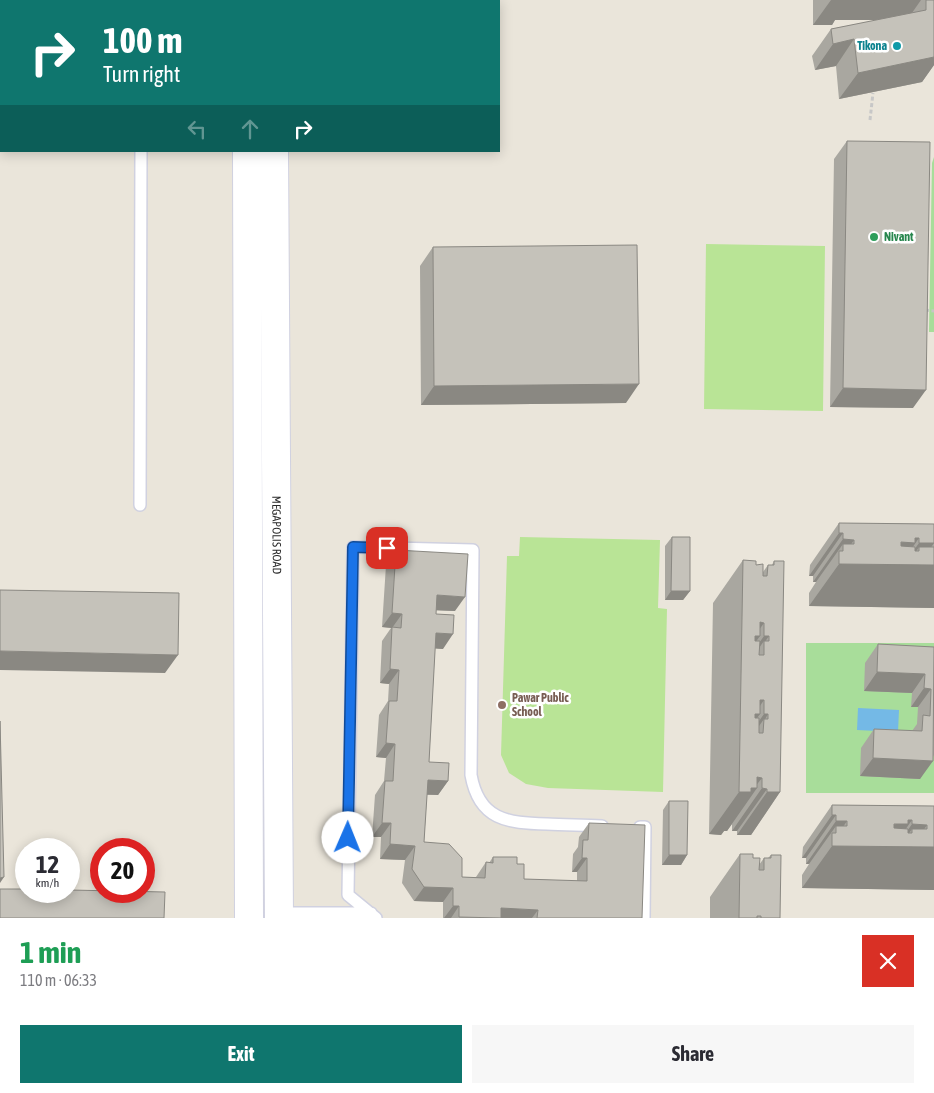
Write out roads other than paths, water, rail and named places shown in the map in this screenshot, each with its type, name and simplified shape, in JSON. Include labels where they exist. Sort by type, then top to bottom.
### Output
[{"type":"street","points":[[247,152],[249,918]]},
{"type":"street","name":"MEGAPOLIS ROAD","points":[[274,152],[279,916]]},
{"type":"lane","points":[[140,505],[141,152]]},
{"type":"lane","points":[[373,916],[348,895],[353,547],[473,550],[471,775],[474,792],[484,806],[496,816],[513,823],[645,827],[644,918]]},
{"type":"lane","points":[[279,916],[373,916]]},
{"type":"water","points":[[858,708],[899,710],[898,732],[857,730]]},
{"type":"place","name":"Tikona","points":[[897,46]]},
{"type":"place","name":"Nivant","points":[[874,237]]},
{"type":"place","name":"Pawar Public School","points":[[502,705]]}]
